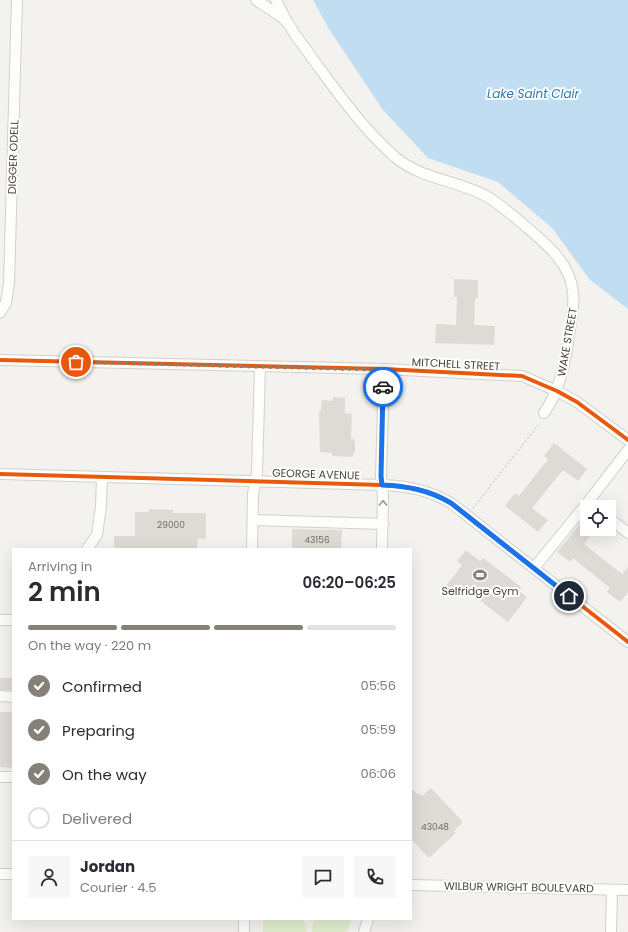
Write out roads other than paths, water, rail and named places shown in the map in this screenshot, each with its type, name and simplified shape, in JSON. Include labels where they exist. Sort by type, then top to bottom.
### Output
[{"type":"street","name":"DIGGER ODELL","points":[[0,313],[6,302],[9,283],[17,0]]},
{"type":"street","points":[[256,0],[288,24]]},
{"type":"street","points":[[276,0],[288,24]]},
{"type":"street","name":"WAKE STREET","points":[[288,24],[328,80],[379,142],[396,158],[429,176],[477,192],[504,208],[549,246],[557,255],[571,280],[574,291],[574,302],[565,362],[557,390],[544,413]]},
{"type":"street","name":"MITCHELL STREET","points":[[0,360],[384,370],[522,376],[557,390],[577,402],[628,440]]},
{"type":"street","points":[[252,548],[253,494],[257,465],[260,367]]},
{"type":"street","points":[[382,548],[381,476],[384,370]]},
{"type":"street","points":[[595,500],[628,450]]},
{"type":"street","name":"GEORGE AVENUE","points":[[0,474],[382,485],[417,489],[442,498],[467,515],[628,642]]},
{"type":"street","points":[[88,548],[97,535],[101,506],[102,477]]},
{"type":"street","points":[[534,568],[580,517]]},
{"type":"street","points":[[253,520],[382,524]]},
{"type":"street","points":[[616,524],[628,533]]},
{"type":"street","points":[[0,620],[12,620]]},
{"type":"street","points":[[0,696],[12,696]]},
{"type":"street","points":[[0,777],[12,777]]},
{"type":"street","points":[[0,874],[12,874]]},
{"type":"street","name":"WILBUR WRIGHT BOULEVARD","points":[[412,885],[628,890]]},
{"type":"street","points":[[611,932],[612,890]]},
{"type":"street","points":[[244,920],[244,932]]},
{"type":"street","points":[[364,932],[368,920]]},
{"type":"water","name":"Lake Saint Clair","points":[[313,0],[628,0],[628,309],[590,280],[552,228],[498,182],[428,158],[383,110],[329,29]]},
{"type":"place","name":"Selfridge Gym","points":[[480,575]]}]
